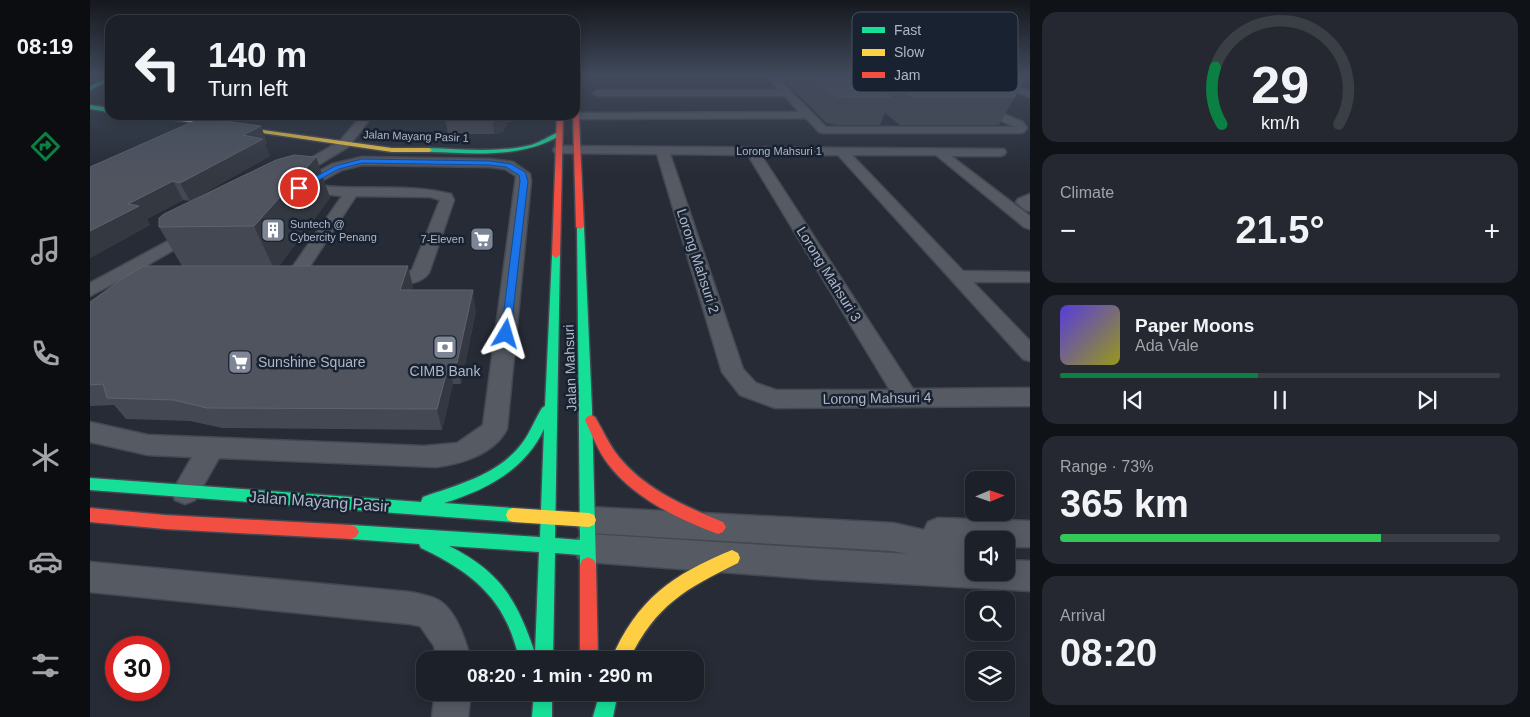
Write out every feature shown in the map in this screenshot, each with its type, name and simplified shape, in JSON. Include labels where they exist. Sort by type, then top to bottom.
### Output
[{"type":"street","points":[[600,109],[601,116]]},
{"type":"street","points":[[803,109],[823,130],[1020,130],[1019,124],[985,109]]},
{"type":"street","points":[[580,116],[809,115]]},
{"type":"street","points":[[882,118],[896,130]]},
{"type":"street","name":"Jalan Mayang Pasir 1","points":[[178,120],[378,149],[509,150],[541,145],[549,142],[559,134]]},
{"type":"street","points":[[364,120],[344,144],[280,183],[299,188],[351,192],[430,193],[442,195],[447,200],[420,273],[411,278],[367,278]]},
{"type":"street","name":"Jalan Mahsuri","points":[[544,651],[560,120]]},
{"type":"street","name":"Jalan Mahsuri","points":[[577,120],[586,409],[589,651]]},
{"type":"street","points":[[199,123],[192,133],[220,126]]},
{"type":"street","points":[[312,140],[337,137],[357,128]]},
{"type":"street","points":[[357,128],[358,139],[368,146],[378,149]]},
{"type":"street","name":"Jalan Mayang Pasir 1","points":[[509,150],[544,157],[558,170]]},
{"type":"street","name":"Lorong Mahsuri 1","points":[[559,150],[1000,152]]},
{"type":"street","name":"Lorong Mahsuri 2","points":[[662,150],[733,372]]},
{"type":"street","name":"Lorong Mahsuri 3","points":[[752,151],[906,398]]},
{"type":"street","points":[[841,151],[1030,354]]},
{"type":"street","points":[[939,152],[1030,224]]},
{"type":"street","points":[[90,432],[148,445],[414,456],[451,455],[476,447],[495,430],[524,181],[523,174],[508,165],[490,163],[362,161],[337,167],[299,188]]},
{"type":"street","points":[[293,279],[351,192]]},
{"type":"street","points":[[1030,198],[1023,202],[1030,207]]},
{"type":"street","points":[[94,298],[123,272],[212,222]]},
{"type":"street","points":[[123,272],[142,279],[178,279]]},
{"type":"street","points":[[959,276],[1030,277]]},
{"type":"street","points":[[94,298],[142,279]]},
{"type":"street","points":[[273,279],[311,279]]},
{"type":"street","name":"Lorong Mahsuri 4","points":[[733,372],[748,389],[775,399],[1030,397]]},
{"type":"street","points":[[410,507],[460,494],[501,473],[520,458],[542,426],[551,388]]},
{"type":"street","points":[[586,409],[604,450],[628,480],[663,503],[718,527]]},
{"type":"street","points":[[185,492],[212,449]]},
{"type":"street","name":"Jalan Mayang Pasir","points":[[90,484],[548,517],[588,534]]},
{"type":"street","name":"Jalan Mayang Pasir","points":[[90,515],[547,546],[588,534]]},
{"type":"street","points":[[588,534],[718,527],[894,536],[921,544],[965,547]]},
{"type":"street","points":[[894,536],[922,530],[1030,534]]},
{"type":"street","points":[[588,534],[732,558],[965,571]]},
{"type":"street","points":[[401,535],[450,552],[469,565],[492,586],[508,606],[526,651]]},
{"type":"street","points":[[624,651],[630,637],[654,603],[681,582],[732,558]]},
{"type":"street","points":[[90,577],[410,608],[430,613],[452,649]]},
{"type":"street","points":[[450,717],[452,701]]},
{"type":"street","points":[[542,701],[542,717]]},
{"type":"street","points":[[603,717],[607,701]]},
{"type":"building","points":[[196,120],[216,120],[261,126],[243,135],[263,139],[180,183],[173,181],[128,204],[139,206],[90,231],[90,167]]},
{"type":"building","points":[[294,155],[316,157],[254,226],[159,227],[159,218],[164,214],[276,160]]},
{"type":"building","name":"Sunshine Square","points":[[144,266],[408,266],[400,290],[473,290],[457,363],[449,363],[437,409],[207,408],[174,400],[107,398],[103,384],[90,385],[90,302]]},
{"type":"traffic: fast","points":[[429,150],[515,150],[546,142],[559,134]]},
{"type":"traffic: fast","points":[[580,227],[586,409],[588,565]]},
{"type":"traffic: fast","points":[[544,651],[556,255]]},
{"type":"traffic: fast","points":[[428,502],[467,489],[500,472],[514,461],[526,447],[537,431],[546,411]]},
{"type":"traffic: fast","points":[[90,484],[513,515]]},
{"type":"traffic: fast","points":[[351,532],[588,548]]},
{"type":"traffic: fast","points":[[426,543],[464,562],[496,589],[514,619],[526,651]]},
{"type":"traffic: fast","points":[[542,717],[543,701]]},
{"type":"traffic: fast","points":[[603,717],[607,701]]},
{"type":"traffic: slow","points":[[179,120],[392,150],[429,150]]},
{"type":"traffic: slow","points":[[513,515],[589,520]]},
{"type":"traffic: slow","points":[[624,651],[641,622],[664,596],[694,577],[732,558]]},
{"type":"traffic: jam","points":[[556,255],[560,120]]},
{"type":"traffic: jam","points":[[576,120],[580,227]]},
{"type":"traffic: jam","points":[[591,420],[601,442],[613,460],[641,488],[658,499],[718,527]]},
{"type":"traffic: jam","points":[[90,515],[165,522],[351,532]]},
{"type":"traffic: jam","points":[[588,565],[589,651]]},
{"type":"place","name":"Suntech @ Cybercity Penang","points":[[273,230]]},
{"type":"place","name":"7-Eleven","points":[[482,239]]},
{"type":"place","name":"CIMB Bank","points":[[445,347]]},
{"type":"place","name":"Sunshine Square","points":[[240,362]]},
{"type":"route","points":[[299,188],[337,167],[362,161],[490,163],[508,165],[523,174],[524,181],[506,334]]}]
